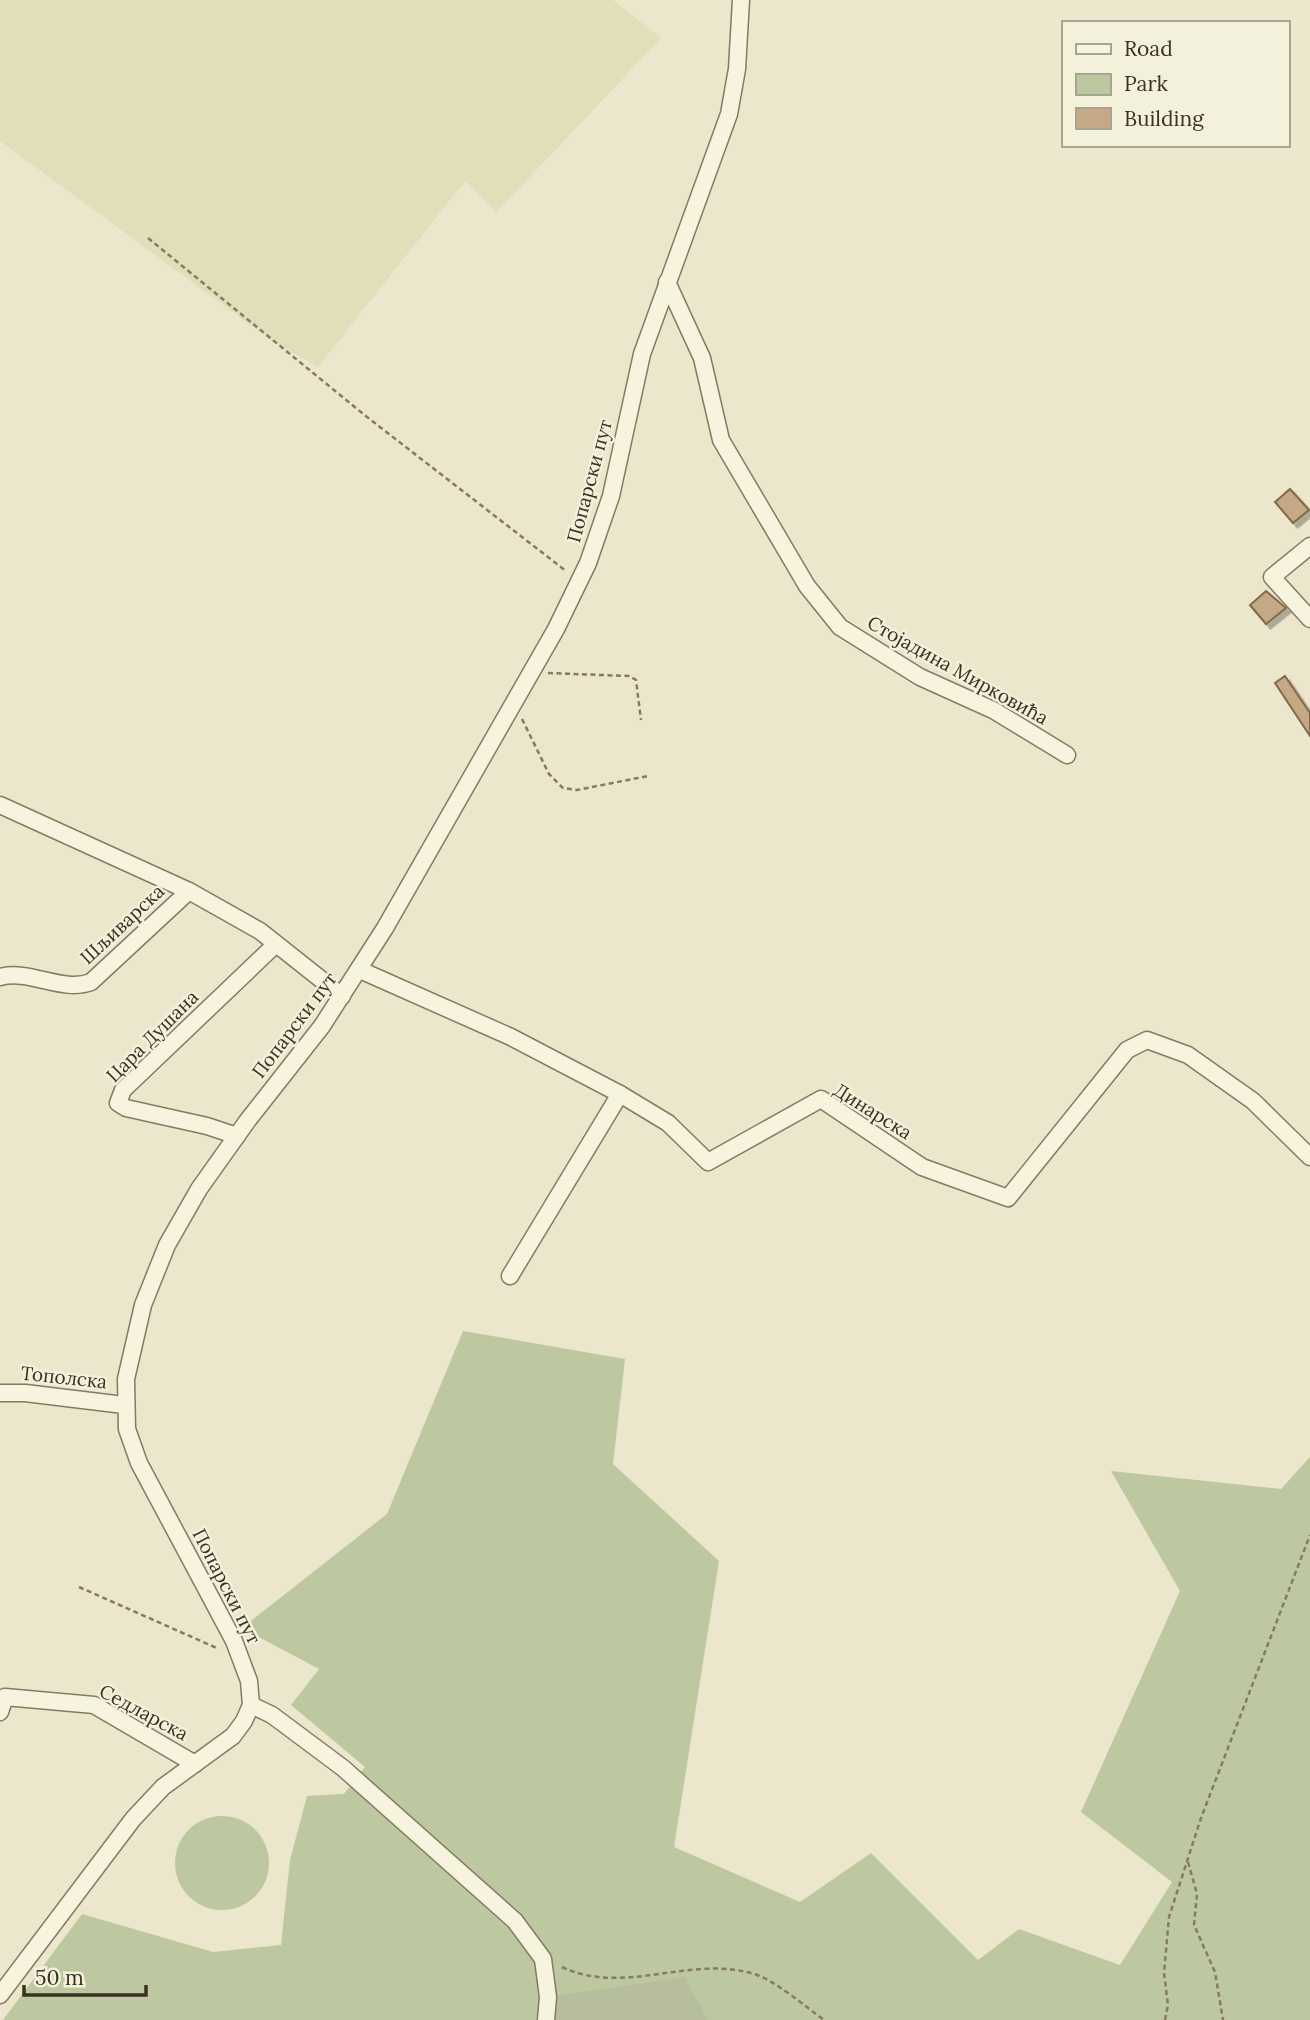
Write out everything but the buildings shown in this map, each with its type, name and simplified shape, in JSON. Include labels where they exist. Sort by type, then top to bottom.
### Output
[{"type":"street","name":"Попарски пут","points":[[251,1705],[249,1681],[242,1659],[224,1620],[139,1463],[127,1429],[124,1405],[130,1355],[153,1275],[183,1216],[237,1136],[360,970],[514,703],[580,582],[606,518],[640,362],[729,114],[737,69],[740,0]]},
{"type":"street","name":"Стојадина Мирковића","points":[[667,282],[702,358],[721,440],[807,586],[840,627],[920,677],[993,710],[1067,755]]},
{"type":"street","points":[[1310,546],[1272,577],[1310,619]]},
{"type":"street","points":[[0,805],[189,891],[276,944],[342,996]]},
{"type":"street","name":"Шљиварска","points":[[0,977],[16,974],[75,985],[92,982],[189,891]]},
{"type":"street","name":"Цара Душана","points":[[237,1136],[207,1126],[126,1108],[118,1103],[118,1098],[123,1090],[276,944]]},
{"type":"street","name":"Динарска","points":[[360,970],[503,1033],[620,1094],[668,1123],[708,1162],[821,1099],[922,1167],[1008,1198],[1126,1050],[1147,1040],[1188,1055],[1253,1101],[1310,1157]]},
{"type":"street","points":[[510,1276],[620,1094]]},
{"type":"street","name":"Тополска","points":[[0,1393],[24,1392],[124,1405]]},
{"type":"street","name":"Седларска","points":[[0,1712],[5,1697],[94,1705],[195,1764]]},
{"type":"street","points":[[0,1996],[134,1819],[163,1787],[233,1735],[251,1705],[272,1715],[343,1768],[515,1921],[543,1959],[548,1997],[546,2020]]},
{"type":"path","points":[[148,238],[367,417],[580,582]]},
{"type":"path","points":[[531,673],[629,676],[636,680],[641,720]]},
{"type":"path","points":[[514,703],[549,774],[563,788],[578,790],[648,776]]},
{"type":"path","points":[[1165,2020],[1168,2005],[1164,1973],[1169,1917],[1201,1818],[1310,1535]]},
{"type":"path","points":[[79,1587],[242,1659]]},
{"type":"path","points":[[1188,1862],[1197,1894],[1194,1925],[1215,1972],[1223,2020]]},
{"type":"path","points":[[543,1959],[576,1974],[615,1980],[707,1968],[758,1975],[824,2020]]},
{"type":"green space","points":[[0,0],[613,0],[661,38],[496,213],[465,181],[318,367],[271,340],[0,141]]},
{"type":"green space","points":[[463,1331],[625,1359],[613,1464],[719,1561],[674,1847],[800,1902],[871,1853],[978,1960],[1019,1929],[1120,1965],[1172,1882],[1081,1812],[1180,1591],[1111,1471],[1281,1489],[1310,1457],[1310,2020],[3,2020],[82,1914],[213,1952],[281,1945],[290,1860],[307,1796],[344,1794],[365,1767],[291,1705],[319,1669],[242,1628],[387,1514]]},
{"type":"green space","points":[[222,1816],[240,1819],[255,1830],[266,1845],[269,1863],[266,1881],[255,1896],[240,1907],[222,1910],[204,1907],[189,1896],[178,1881],[175,1863],[178,1845],[189,1830],[204,1819]]},
{"type":"green space","points":[[685,1977],[708,2020],[546,2020],[548,1997]]}]
